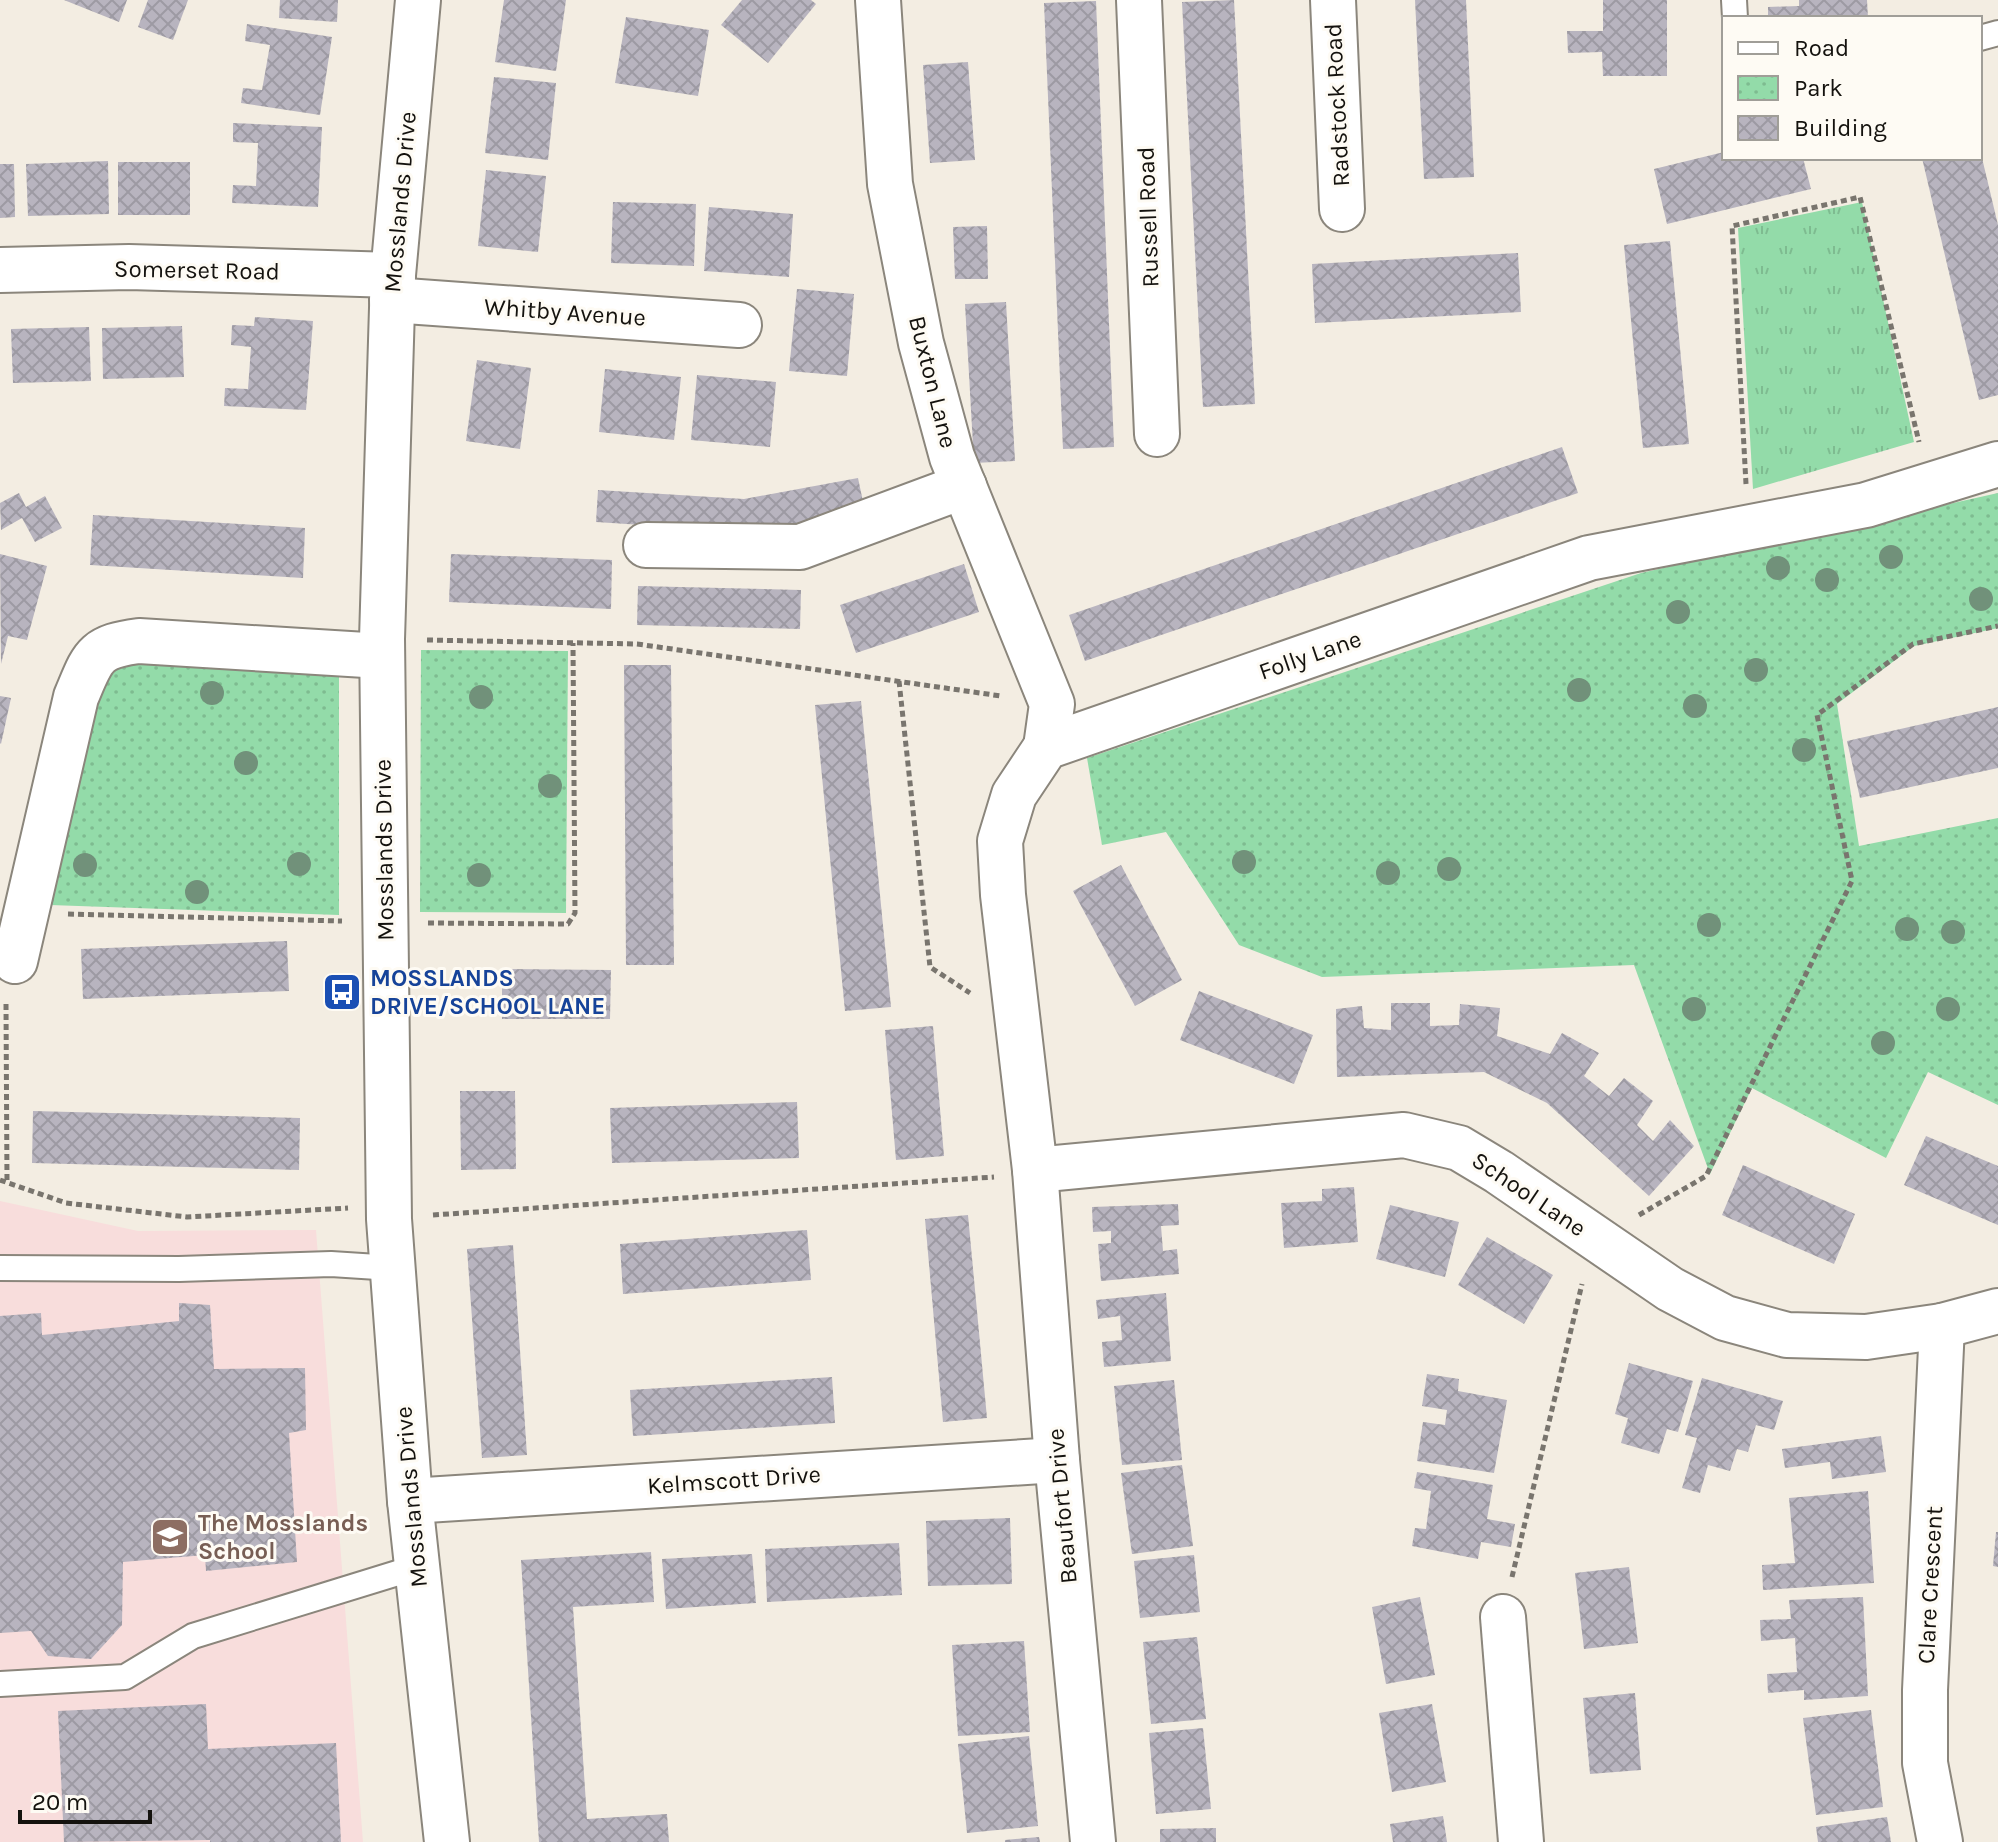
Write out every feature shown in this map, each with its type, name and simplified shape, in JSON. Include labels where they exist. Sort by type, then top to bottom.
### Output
[{"type":"street","name":"Mosslands Drive","points":[[418,0],[393,288],[382,648],[389,1212],[410,1501],[447,1842]]},
{"type":"street","name":"Buxton Lane","points":[[878,0],[890,184],[921,343],[952,457],[1052,704],[1046,747]]},
{"type":"street","name":"Russell Road","points":[[1139,0],[1157,434]]},
{"type":"street","name":"Radstock Road","points":[[1333,0],[1342,209]]},
{"type":"street","name":"Somerset Road","points":[[0,270],[129,267],[393,288]]},
{"type":"street","name":"Whitby Avenue","points":[[393,288],[739,325]]},
{"type":"street","name":"Folly Lane","points":[[1046,747],[1589,558],[1866,505],[1998,464]]},
{"type":"street","points":[[646,545],[800,547],[964,486]]},
{"type":"street","points":[[15,961],[76,697],[92,659],[110,645],[139,641],[382,648]]},
{"type":"street","points":[[1035,1170],[1000,841],[1014,795],[1046,747]]},
{"type":"street","name":"School Lane","points":[[1035,1170],[1404,1135],[1459,1148],[1670,1289],[1725,1318],[1787,1335],[1866,1337],[1942,1326],[1998,1311]]},
{"type":"street","name":"Beaufort Drive","points":[[1035,1170],[1057,1460],[1093,1842]]},
{"type":"street","name":"Clare Crescent","points":[[1940,1842],[1925,1763],[1925,1690],[1942,1326]]},
{"type":"street","name":"Kelmscott Drive","points":[[410,1501],[1057,1460]]},
{"type":"street","points":[[1503,1617],[1521,1842]]},
{"type":"lane","points":[[0,1268],[179,1269],[331,1264],[393,1268]]},
{"type":"lane","points":[[0,1684],[125,1677],[193,1636],[417,1567]]},
{"type":"path","points":[[1748,528],[1732,226],[1860,197],[1929,486]]},
{"type":"path","points":[[1503,1617],[1595,1239],[1706,1176],[1852,881],[1817,715],[1913,644],[1998,626]]},
{"type":"path","points":[[382,648],[637,644],[1052,704]]},
{"type":"path","points":[[899,681],[930,967],[1019,1024]]},
{"type":"path","points":[[7,1183],[6,987],[15,961]]},
{"type":"path","points":[[0,1180],[66,1203],[187,1217],[389,1212],[995,1177],[1035,1170]]},
{"type":"shaded area","name":"The Mosslands School","points":[[0,1201],[138,1231],[316,1230],[363,1842],[0,1842]]},
{"type":"green space","points":[[1862,202],[1914,442],[1753,489],[1738,228]]},
{"type":"green space","points":[[1998,493],[1998,628],[1914,646],[1837,704],[1859,846],[1998,818],[1998,1105],[1928,1072],[1886,1158],[1752,1088],[1710,1174],[1634,965],[1322,977],[1239,945],[1166,832],[1102,845],[1087,758],[1641,573]]},
{"type":"green space","points":[[421,650],[568,651],[566,913],[420,912]]},
{"type":"green space","points":[[135,659],[339,670],[339,915],[50,905],[88,704],[112,667]]},
{"type":"building","points":[[64,0],[127,0],[119,22]]},
{"type":"building","points":[[148,0],[188,0],[173,40],[138,27]]},
{"type":"building","points":[[280,0],[338,0],[337,22],[279,18]]},
{"type":"building","points":[[504,0],[566,0],[556,71],[495,62]]},
{"type":"building","points":[[742,0],[811,0],[816,4],[768,63],[721,25]]},
{"type":"building","points":[[1234,0],[1255,404],[1203,407],[1182,2]]},
{"type":"building","points":[[1415,0],[1466,0],[1474,177],[1424,179]]},
{"type":"building","points":[[1603,0],[1667,0],[1667,76],[1603,76],[1602,52],[1568,53],[1567,31],[1603,31]]},
{"type":"building","points":[[1799,0],[1867,0],[1868,16],[1768,16],[1768,7],[1799,6]]},
{"type":"building","points":[[1096,1],[1114,447],[1063,449],[1044,3]]},
{"type":"building","points":[[626,17],[709,30],[698,96],[615,83]]},
{"type":"building","points":[[247,24],[332,37],[320,115],[241,103],[243,88],[262,90],[270,45],[245,41]]},
{"type":"building","points":[[968,62],[975,160],[930,163],[923,65]]},
{"type":"building","points":[[494,77],[556,83],[548,160],[485,153]]},
{"type":"building","points":[[233,123],[322,127],[318,207],[232,203],[233,185],[256,186],[258,143],[233,142]]},
{"type":"building","points":[[1722,152],[1722,160],[1804,160],[1811,189],[1667,224],[1654,169]]},
{"type":"building","points":[[1982,158],[1998,225],[1998,395],[1979,400],[1922,160]]},
{"type":"building","points":[[108,161],[109,214],[28,216],[26,164]]},
{"type":"building","points":[[118,162],[190,162],[190,215],[118,215]]},
{"type":"building","points":[[0,164],[14,164],[15,217],[0,218]]},
{"type":"building","points":[[486,170],[546,176],[538,252],[478,246]]},
{"type":"building","points":[[613,202],[696,204],[694,266],[611,263]]},
{"type":"building","points":[[709,207],[793,214],[789,277],[704,271]]},
{"type":"building","points":[[987,226],[988,279],[955,279],[953,227]]},
{"type":"building","points":[[1670,241],[1689,444],[1643,448],[1624,245]]},
{"type":"building","points":[[1518,253],[1521,312],[1315,323],[1312,264]]},
{"type":"building","points":[[797,289],[854,294],[847,376],[789,371]]},
{"type":"building","points":[[1006,302],[1015,461],[974,463],[965,304]]},
{"type":"building","points":[[255,317],[313,321],[306,410],[224,406],[225,388],[248,389],[251,347],[231,345],[232,325],[254,326]]},
{"type":"building","points":[[182,326],[184,377],[103,379],[102,328]]},
{"type":"building","points":[[89,327],[91,381],[13,383],[11,329]]},
{"type":"building","points":[[477,360],[531,368],[520,449],[466,441]]},
{"type":"building","points":[[605,369],[681,377],[674,440],[599,432]]},
{"type":"building","points":[[697,375],[776,382],[770,447],[691,440]]},
{"type":"building","points":[[1562,447],[1578,493],[1085,661],[1069,615]]},
{"type":"building","points":[[858,478],[865,511],[750,532],[596,522],[598,490],[744,499]]},
{"type":"building","points":[[19,493],[26,507],[45,496],[62,528],[35,542],[22,518],[1,530],[0,503]]},
{"type":"building","points":[[93,515],[305,528],[303,578],[90,565]]},
{"type":"building","points":[[0,554],[47,566],[27,640],[8,636],[1,664]]},
{"type":"building","points":[[451,554],[612,560],[611,609],[449,602]]},
{"type":"building","points":[[964,564],[979,612],[856,653],[840,605]]},
{"type":"building","points":[[638,586],[801,590],[800,629],[637,625]]},
{"type":"building","points":[[624,665],[671,665],[674,965],[626,965]]},
{"type":"building","points":[[0,696],[11,698],[1,744],[0,743]]},
{"type":"building","points":[[861,701],[891,1007],[845,1011],[815,705]]},
{"type":"building","points":[[1998,707],[1998,768],[1860,798],[1847,741]]},
{"type":"building","points":[[1121,865],[1182,980],[1135,1006],[1073,891]]},
{"type":"building","points":[[287,941],[289,991],[83,999],[81,949]]},
{"type":"building","points":[[502,969],[611,970],[610,1019],[502,1019]]},
{"type":"building","points":[[1199,991],[1313,1035],[1294,1084],[1180,1040]]},
{"type":"building","points":[[1391,1003],[1430,1003],[1430,1026],[1459,1025],[1460,1004],[1500,1008],[1497,1036],[1550,1054],[1562,1033],[1599,1053],[1584,1076],[1609,1096],[1624,1078],[1653,1101],[1637,1125],[1653,1141],[1670,1120],[1694,1146],[1649,1196],[1547,1103],[1484,1072],[1337,1077],[1336,1009],[1362,1006],[1364,1028],[1391,1030]]},
{"type":"building","points":[[933,1026],[944,1156],[896,1160],[885,1030]]},
{"type":"building","points":[[460,1091],[515,1091],[516,1169],[461,1170]]},
{"type":"building","points":[[797,1102],[799,1158],[612,1163],[610,1108]]},
{"type":"building","points":[[33,1111],[300,1118],[299,1170],[32,1163]]},
{"type":"building","points":[[1926,1136],[1998,1166],[1998,1225],[1904,1185]]},
{"type":"building","points":[[1743,1165],[1855,1214],[1834,1264],[1722,1215]]},
{"type":"building","points":[[1354,1187],[1358,1242],[1284,1248],[1281,1203],[1322,1201],[1322,1189]]},
{"type":"building","points":[[1178,1204],[1179,1225],[1161,1226],[1163,1251],[1177,1249],[1179,1274],[1101,1281],[1098,1244],[1111,1243],[1111,1231],[1093,1232],[1092,1207]]},
{"type":"building","points":[[1390,1205],[1459,1222],[1445,1277],[1376,1259]]},
{"type":"building","points":[[968,1215],[987,1418],[943,1422],[925,1219]]},
{"type":"building","points":[[807,1230],[811,1280],[623,1294],[620,1244]]},
{"type":"building","points":[[1487,1237],[1553,1275],[1524,1324],[1458,1285]]},
{"type":"building","points":[[513,1245],[527,1455],[482,1458],[467,1249]]},
{"type":"building","points":[[1166,1293],[1171,1361],[1104,1367],[1102,1342],[1122,1340],[1120,1316],[1098,1319],[1096,1300]]},
{"type":"building","points":[[179,1303],[210,1305],[214,1369],[305,1368],[306,1430],[289,1433],[297,1562],[206,1571],[205,1555],[123,1562],[122,1625],[91,1659],[48,1656],[31,1631],[0,1633],[0,1316],[41,1313],[42,1335],[179,1321]]},
{"type":"building","points":[[1629,1363],[1693,1381],[1678,1432],[1667,1429],[1659,1454],[1621,1443],[1628,1418],[1615,1414]]},
{"type":"building","points":[[1427,1374],[1459,1379],[1458,1391],[1507,1400],[1494,1473],[1417,1461],[1423,1422],[1445,1425],[1447,1410],[1422,1406]]},
{"type":"building","points":[[832,1377],[835,1423],[633,1436],[630,1390]]},
{"type":"building","points":[[1702,1378],[1783,1401],[1774,1430],[1756,1425],[1748,1452],[1737,1449],[1730,1471],[1708,1465],[1700,1493],[1682,1488],[1697,1438],[1685,1435]]},
{"type":"building","points":[[1174,1380],[1182,1460],[1122,1465],[1114,1386]]},
{"type":"building","points":[[1881,1436],[1886,1472],[1832,1479],[1830,1462],[1785,1468],[1782,1449]]},
{"type":"building","points":[[1182,1465],[1193,1546],[1132,1554],[1121,1473]]},
{"type":"building","points":[[1417,1472],[1493,1485],[1487,1519],[1515,1524],[1511,1547],[1481,1542],[1478,1559],[1412,1546],[1415,1528],[1426,1529],[1431,1491],[1414,1488]]},
{"type":"building","points":[[1868,1491],[1874,1583],[1763,1590],[1762,1565],[1795,1563],[1789,1498]]},
{"type":"building","points":[[1010,1518],[1012,1584],[928,1586],[926,1521]]},
{"type":"building","points":[[1998,1532],[1998,1567],[1993,1566]]},
{"type":"building","points":[[899,1543],[902,1595],[767,1602],[765,1549]]},
{"type":"building","points":[[651,1552],[654,1602],[573,1607],[587,1819],[667,1814],[669,1842],[539,1842],[521,1560]]},
{"type":"building","points":[[752,1554],[756,1603],[666,1609],[662,1559]]},
{"type":"building","points":[[1194,1555],[1200,1612],[1140,1618],[1134,1561]]},
{"type":"building","points":[[1629,1567],[1638,1643],[1584,1649],[1575,1573]]},
{"type":"building","points":[[1420,1597],[1435,1675],[1386,1684],[1372,1607]]},
{"type":"building","points":[[1863,1597],[1868,1696],[1804,1700],[1804,1690],[1768,1693],[1767,1674],[1797,1672],[1795,1638],[1761,1641],[1760,1620],[1791,1619],[1789,1600]]},
{"type":"building","points":[[1197,1637],[1206,1719],[1151,1724],[1143,1642]]},
{"type":"building","points":[[1024,1641],[1030,1732],[958,1736],[952,1645]]},
{"type":"building","points":[[1635,1693],[1641,1770],[1590,1774],[1583,1698]]},
{"type":"building","points":[[206,1704],[208,1749],[336,1743],[341,1842],[64,1842],[58,1711]]},
{"type":"building","points":[[1432,1704],[1446,1782],[1392,1792],[1379,1713]]},
{"type":"building","points":[[1871,1710],[1883,1807],[1816,1815],[1803,1718]]},
{"type":"building","points":[[1203,1728],[1211,1809],[1156,1814],[1149,1733]]},
{"type":"building","points":[[1029,1736],[1038,1826],[967,1833],[958,1744]]},
{"type":"building","points":[[1443,1816],[1447,1842],[1393,1842],[1390,1824]]},
{"type":"building","points":[[1887,1817],[1891,1842],[1818,1842],[1816,1827]]},
{"type":"building","points":[[1216,1828],[1216,1842],[1160,1842],[1160,1829]]},
{"type":"building","points":[[1039,1837],[1040,1842],[1005,1842],[1005,1840]]},
{"type":"place","name":"MOSSLANDS DRIVE/SCHOOL LANE","points":[[342,992]]},
{"type":"place","name":"The Mosslands School","points":[[170,1537]]}]
